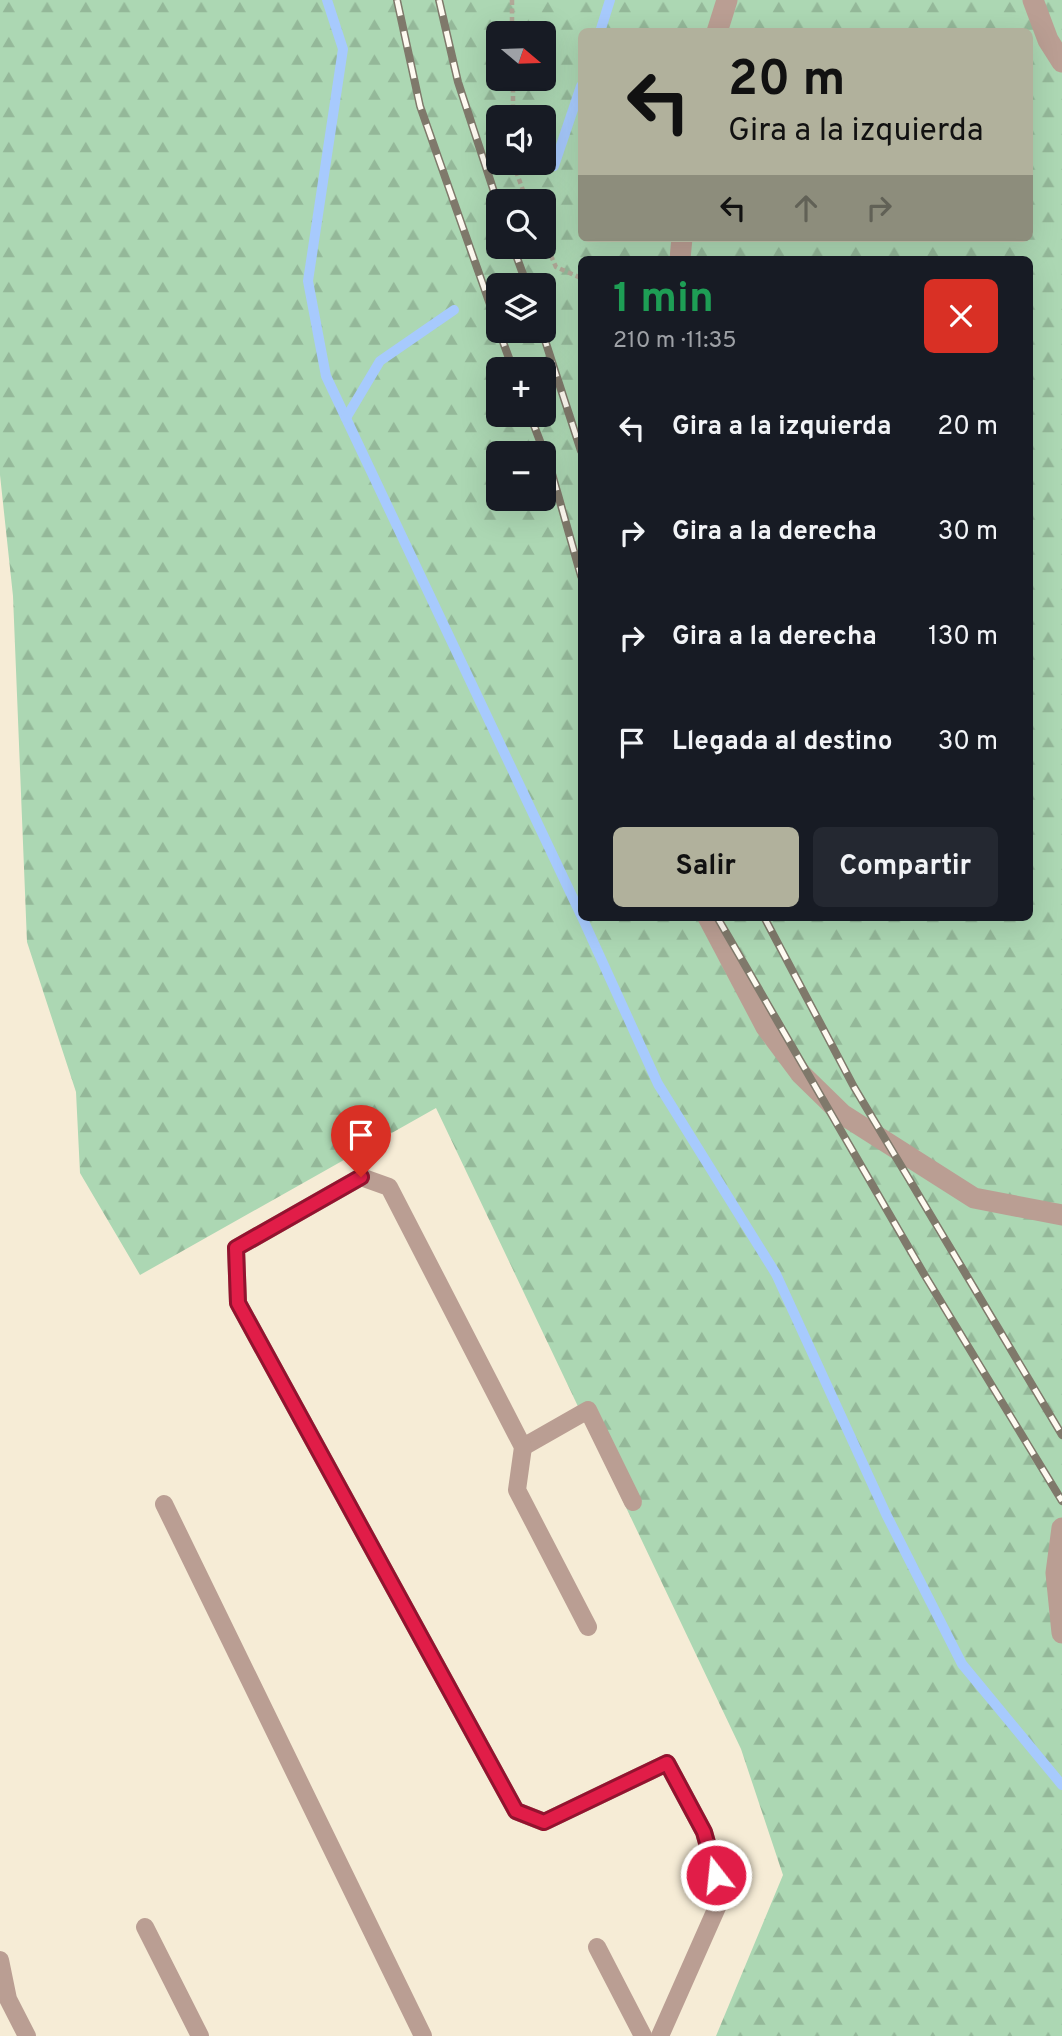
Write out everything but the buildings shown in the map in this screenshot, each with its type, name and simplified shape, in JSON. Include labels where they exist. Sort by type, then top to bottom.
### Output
[{"type":"street","points":[[718,28],[727,0]]},
{"type":"street","points":[[1033,0],[1048,40],[1062,62]]},
{"type":"street","points":[[710,921],[766,1027],[801,1074],[842,1114],[974,1198],[1062,1215]]},
{"type":"street","points":[[1062,1528],[1056,1573],[1062,1633]]},
{"type":"lane","points":[[588,1627],[517,1490],[523,1447],[388,1187],[361,1177],[236,1248],[238,1303],[516,1811],[544,1822],[667,1763],[704,1832],[722,1896],[660,2036]]},
{"type":"lane","points":[[523,1447],[587,1410],[633,1502]]},
{"type":"lane","points":[[164,1504],[423,2036]]},
{"type":"lane","points":[[145,1927],[200,2036]]},
{"type":"lane","points":[[597,1947],[643,2036]]},
{"type":"lane","points":[[0,1961],[8,1999],[27,2036]]},
{"type":"path","points":[[512,0],[512,21]]},
{"type":"path","points":[[552,259],[556,267],[578,277]]},
{"type":"green space","points":[[0,0],[1062,0],[1062,2036],[716,2036],[783,1875],[741,1749],[436,1108],[140,1275],[80,1173],[76,1092],[27,942],[13,596],[0,475]]},
{"type":"waterway","points":[[327,0],[343,49],[308,281],[326,376],[578,909]]},
{"type":"waterway","points":[[601,28],[610,0]]},
{"type":"waterway","points":[[556,160],[578,95]]},
{"type":"waterway","points":[[346,418],[380,361],[454,310]]},
{"type":"waterway","points":[[584,921],[658,1084],[776,1274],[886,1514],[962,1664],[1062,1785]]},
{"type":"railway","points":[[397,0],[420,106],[486,293]]},
{"type":"railway","points":[[439,0],[458,82],[493,189]]},
{"type":"railway","points":[[517,259],[523,273]]},
{"type":"railway","points":[[503,343],[509,357]]},
{"type":"railway","points":[[546,343],[578,442]]},
{"type":"railway","points":[[535,427],[551,470],[578,565]]},
{"type":"railway","points":[[719,921],[924,1274],[1062,1501]]},
{"type":"railway","points":[[766,921],[854,1087],[1062,1435]]},
{"type":"route","points":[[361,1177],[236,1248],[238,1303],[516,1811],[544,1822],[667,1763],[704,1832],[716,1875]]}]
